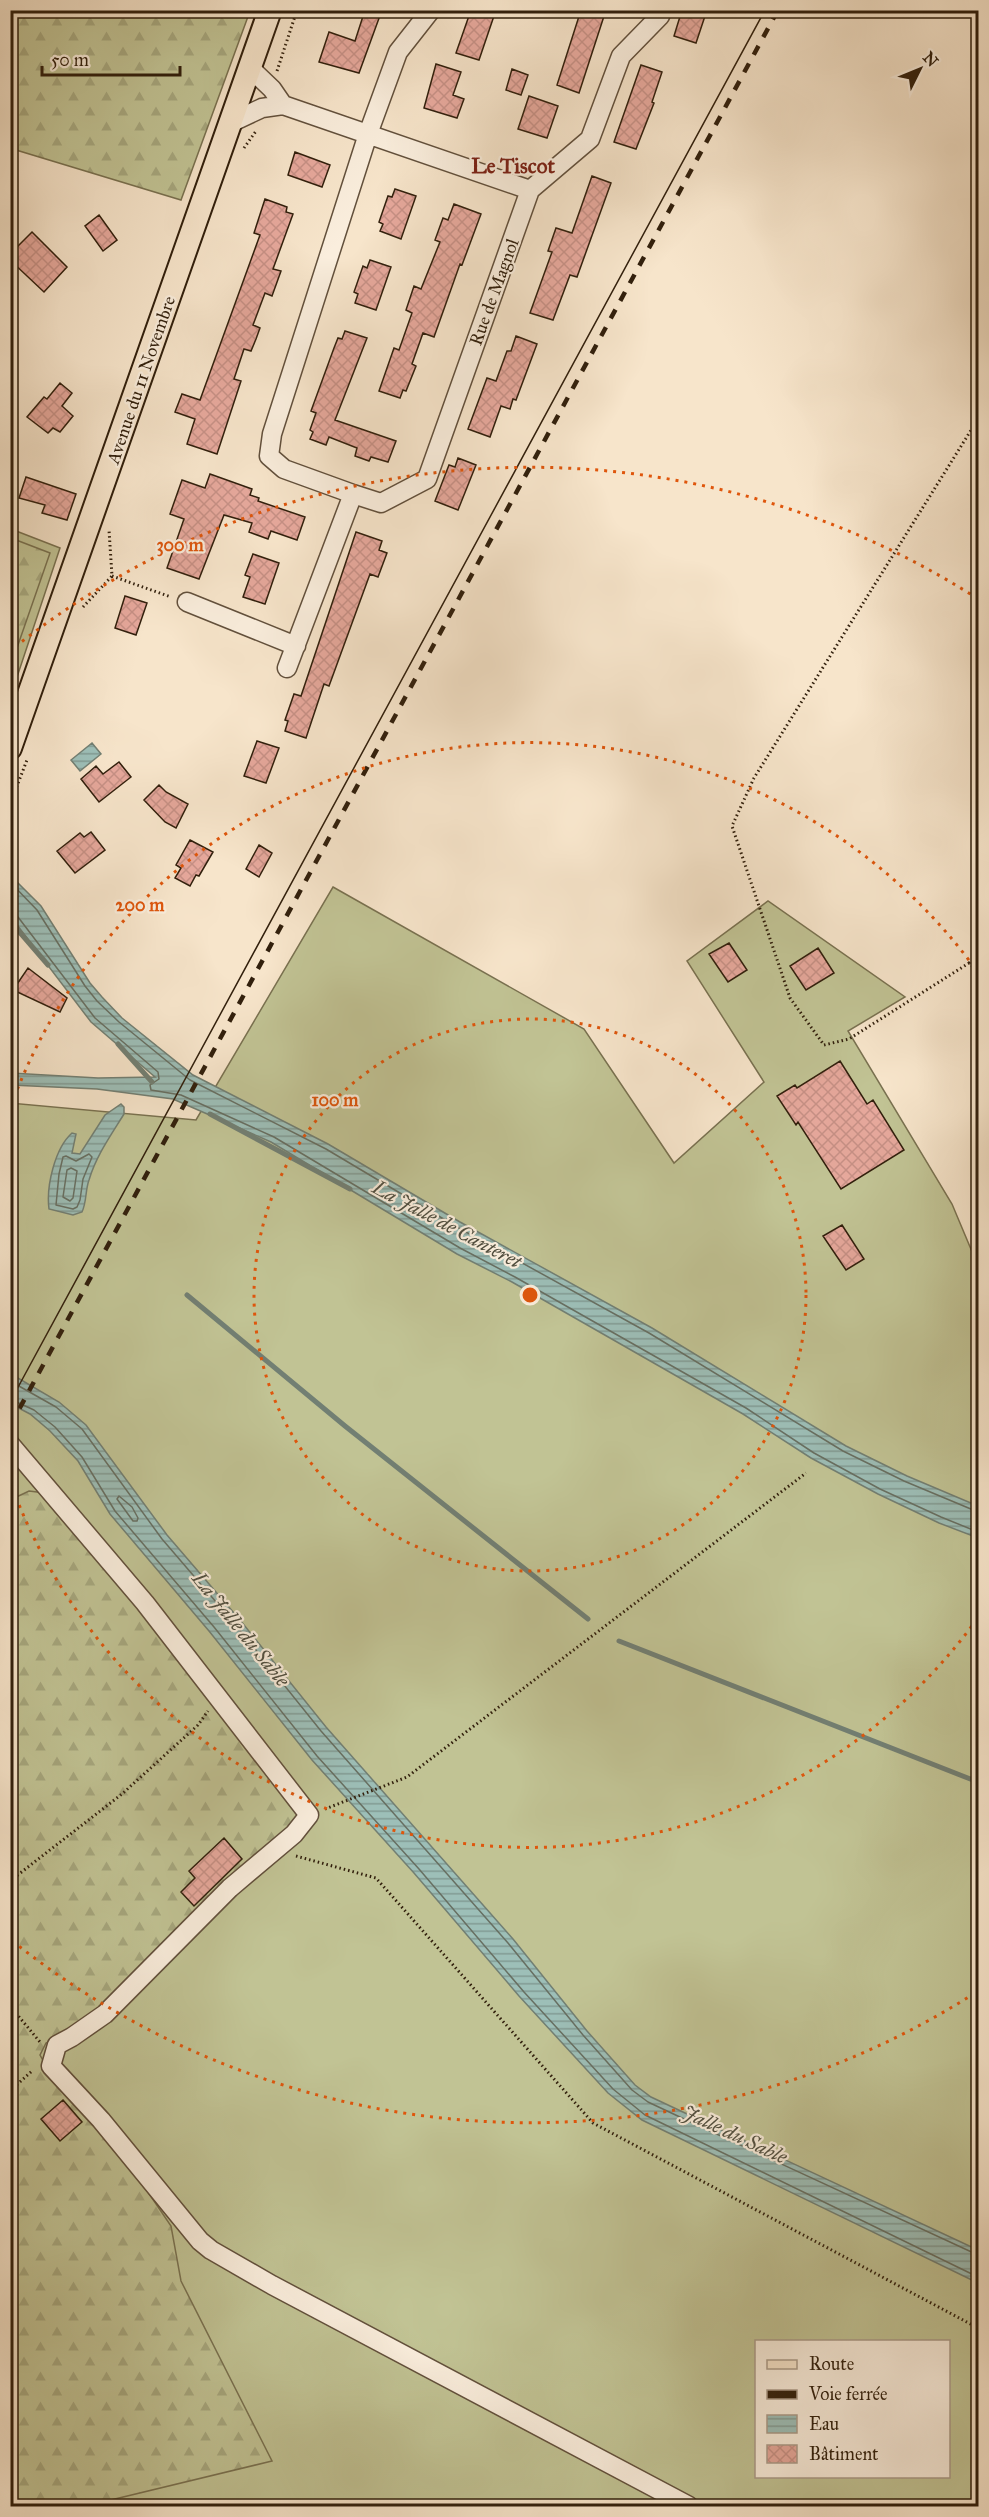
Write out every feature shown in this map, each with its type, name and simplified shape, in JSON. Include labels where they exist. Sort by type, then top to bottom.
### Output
[{"type":"main road","name":"Avenue du 11 Novembre","points":[[10,748],[270,10]]},
{"type":"street","points":[[368,134],[398,52],[431,10]]},
{"type":"street","points":[[230,123],[262,108],[284,105],[530,190],[590,139],[621,56],[660,16],[662,10]]},
{"type":"street","points":[[250,68],[272,89],[284,105]]},
{"type":"street","name":"Rue de Magnol","points":[[368,134],[272,434],[269,456],[284,469],[352,494],[381,503],[427,479],[530,190]]},
{"type":"street","points":[[287,668],[352,494]]},
{"type":"street","points":[[187,602],[296,646]]},
{"type":"street","points":[[10,1444],[145,1603],[309,1815],[294,1834],[230,1888],[105,2014],[57,2045],[51,2066],[108,2129],[190,2231],[211,2250],[282,2291],[689,2506]]},
{"type":"street","points":[[34,2069],[54,2057]]},
{"type":"path","points":[[978,419],[754,778],[732,826],[790,998],[824,1045],[849,1039],[969,963],[978,953]]},
{"type":"path","points":[[112,576],[187,602]]},
{"type":"path","points":[[969,963],[978,971]]},
{"type":"path","points":[[309,1815],[407,1777],[806,1473]]},
{"type":"path","points":[[10,1881],[122,1794],[198,1725],[209,1710],[216,1693]]},
{"type":"path","points":[[274,1850],[376,1878],[593,2123],[978,2328]]},
{"type":"path","points":[[10,2006],[54,2057]]},
{"type":"path","points":[[10,2091],[34,2069]]},
{"type":"green space","points":[[11,10],[250,11],[181,200],[16,150],[11,166]]},
{"type":"green space","points":[[11,529],[60,548],[11,695]]},
{"type":"green space","points":[[10,538],[50,553],[11,665]]},
{"type":"green space","points":[[333,887],[584,1029],[674,1163],[764,1082],[687,961],[768,901],[905,997],[848,1031],[952,1204],[978,1266],[978,2506],[11,2506],[10,1103],[196,1120]]},
{"type":"green space","points":[[29,1491],[45,1493],[177,1651],[301,1816],[84,2025],[46,2043],[40,2055],[49,2071],[116,2145],[171,2226],[181,2281],[272,2461],[86,2506],[11,2506],[10,1500]]},
{"type":"water","points":[[92,743],[101,754],[80,771],[71,760]]},
{"type":"water","points":[[10,875],[41,906],[90,983],[102,997],[122,1018],[193,1075],[328,1144],[460,1222],[652,1328],[846,1446],[907,1476],[978,1506],[978,1538],[939,1523],[878,1494],[811,1458],[743,1414],[512,1282],[457,1254],[271,1142],[173,1099],[97,1089],[11,1085],[11,1073],[98,1078],[155,1077],[91,1022],[11,917]]},
{"type":"water","points":[[121,1104],[124,1107],[124,1114],[92,1171],[82,1212],[73,1215],[49,1209],[50,1179],[56,1158],[66,1140],[72,1133],[76,1134],[72,1153],[80,1154],[105,1115]]},
{"type":"water","name":"La Jalle du Sable","points":[[11,1374],[59,1402],[86,1425],[167,1535],[240,1620],[326,1727],[513,1939],[587,2031],[635,2085],[651,2097],[978,2250],[978,2283],[642,2120],[608,2093],[519,1996],[414,1873],[312,1760],[209,1631],[110,1514],[78,1461],[50,1431],[30,1414],[11,1404]]},
{"type":"building","points":[[365,10],[382,10],[359,73],[319,62],[329,32],[355,41]]},
{"type":"building","points":[[471,10],[496,10],[479,60],[456,53]]},
{"type":"building","points":[[581,10],[606,10],[579,93],[557,85]]},
{"type":"building","points":[[682,10],[707,10],[696,43],[674,36]]},
{"type":"building","points":[[436,64],[461,72],[453,95],[464,99],[457,118],[424,108]]},
{"type":"building","points":[[641,65],[662,72],[652,102],[654,103],[636,149],[614,142]]},
{"type":"building","points":[[512,69],[528,75],[521,95],[506,90]]},
{"type":"building","points":[[529,96],[558,106],[547,138],[518,129]]},
{"type":"building","points":[[295,152],[330,165],[322,187],[288,175]]},
{"type":"building","points":[[592,176],[611,183],[577,277],[570,275],[553,320],[530,313],[552,252],[548,251],[556,228],[572,233]]},
{"type":"building","points":[[395,189],[416,196],[401,239],[380,231],[383,224],[379,222],[388,196],[392,197]]},
{"type":"building","points":[[265,199],[287,207],[286,212],[293,214],[273,269],[281,271],[272,296],[265,293],[253,325],[260,328],[251,351],[244,349],[234,379],[241,381],[217,454],[187,444],[195,419],[175,412],[182,394],[200,400],[260,235],[254,233]]},
{"type":"building","points":[[454,204],[481,214],[434,337],[423,333],[412,364],[416,366],[406,391],[403,390],[400,398],[379,391],[394,348],[399,350],[412,313],[406,310],[414,286],[421,289],[440,242],[435,240],[443,218],[448,220]]},
{"type":"building","points":[[99,215],[117,240],[103,251],[85,226]]},
{"type":"building","points":[[32,232],[67,267],[44,292],[10,260],[10,254]]},
{"type":"building","points":[[370,260],[391,267],[376,310],[355,303],[358,294],[354,292],[363,266],[367,268]]},
{"type":"building","points":[[345,331],[367,338],[335,420],[396,441],[388,462],[371,457],[369,461],[355,456],[357,448],[329,437],[326,445],[310,439],[313,432],[310,430],[316,413],[311,411],[338,338],[342,339]]},
{"type":"building","points":[[516,336],[537,344],[516,400],[513,399],[510,409],[501,406],[490,437],[468,429],[487,378],[496,381],[507,351],[511,351]]},
{"type":"building","points":[[60,383],[72,393],[62,406],[73,416],[60,432],[53,428],[48,433],[27,417],[44,397],[47,399]]},
{"type":"building","points":[[458,458],[476,465],[458,510],[435,501],[449,465],[455,467]]},
{"type":"building","points":[[210,474],[252,489],[250,495],[259,498],[258,501],[305,517],[297,540],[271,531],[268,539],[249,532],[252,523],[224,515],[199,579],[167,568],[184,519],[170,514],[182,480],[205,488]]},
{"type":"building","points":[[26,477],[76,494],[67,520],[42,513],[45,505],[19,498]]},
{"type":"building","points":[[356,532],[382,541],[379,550],[387,553],[378,577],[370,574],[329,686],[324,684],[306,738],[285,731],[288,721],[285,720],[294,694],[301,696]]},
{"type":"building","points":[[253,554],[279,563],[265,604],[243,597],[250,577],[245,575]]},
{"type":"building","points":[[125,596],[147,603],[136,635],[115,628]]},
{"type":"building","points":[[257,741],[279,748],[266,783],[244,776]]},
{"type":"building","points":[[119,762],[131,777],[99,802],[81,779],[96,766],[103,774]]},
{"type":"building","points":[[159,785],[166,792],[188,804],[176,828],[165,822],[144,800]]},
{"type":"building","points":[[91,832],[105,850],[75,873],[57,851],[80,833],[84,837]]},
{"type":"building","points":[[190,840],[213,852],[199,876],[196,875],[190,886],[175,878],[181,868],[176,865]]},
{"type":"building","points":[[259,845],[272,853],[259,877],[246,869]]},
{"type":"building","points":[[729,943],[747,970],[728,982],[709,954]]},
{"type":"building","points":[[818,948],[834,973],[806,990],[790,966]]},
{"type":"building","points":[[28,968],[67,998],[60,1012],[13,990]]},
{"type":"building","points":[[840,1061],[867,1104],[873,1100],[904,1150],[841,1189],[798,1122],[796,1125],[777,1096],[795,1085],[797,1088]]},
{"type":"building","points":[[842,1225],[864,1259],[846,1270],[823,1236]]},
{"type":"building","points":[[224,1838],[242,1859],[194,1906],[181,1892],[195,1878],[189,1871]]},
{"type":"building","points":[[63,2100],[82,2122],[60,2141],[41,2119]]},
{"type":"waterway","name":"La Jalle de Canteret","points":[[10,921],[48,965]]},
{"type":"waterway","name":"La Jalle de Canteret","points":[[118,1044],[152,1082]]},
{"type":"waterway","name":"La Jalle de Canteret","points":[[210,1114],[350,1189]]},
{"type":"waterway","points":[[187,1295],[345,1426],[588,1619]]},
{"type":"waterway","points":[[619,1641],[978,1782]]},
{"type":"tram line","points":[[10,1402],[765,10]]},
{"type":"railway","points":[[10,1426],[778,10]]},
{"type":"district","name":"Le Tiscot","points":[[513,166]]},
{"type":"water label","name":"Jalle du Sable","points":[[735,2134]]}]
